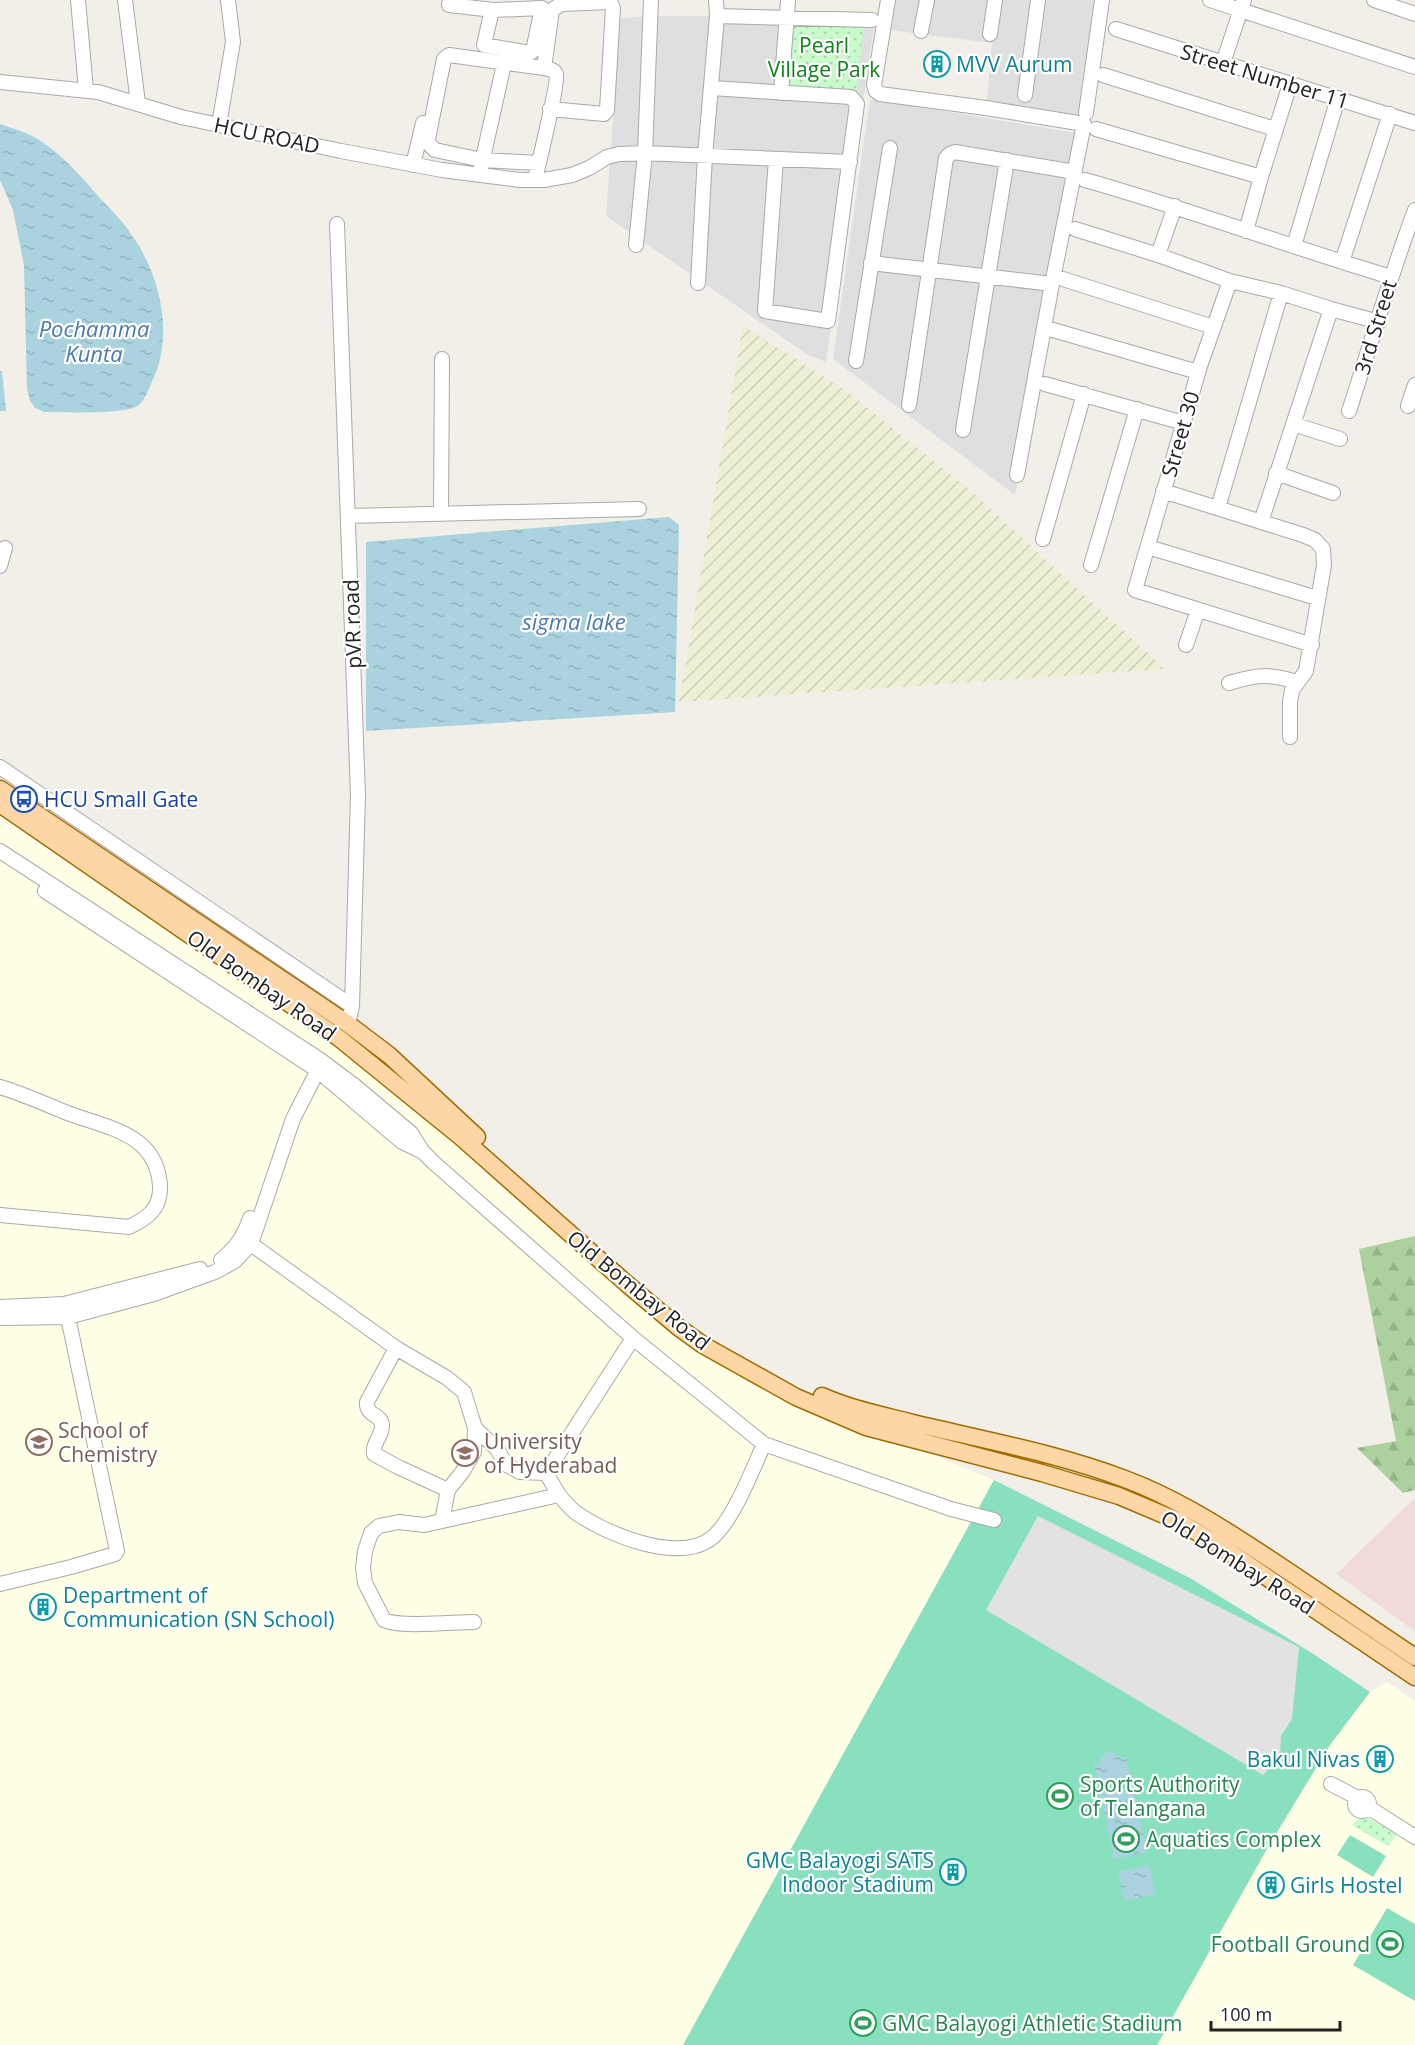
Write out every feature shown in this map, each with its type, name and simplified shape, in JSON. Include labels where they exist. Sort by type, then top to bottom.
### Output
[{"type":"main road","name":"Old Bombay Road","points":[[0,789],[348,1024],[389,1055],[500,1158],[685,1319],[737,1353],[838,1404],[1049,1456],[1125,1479],[1184,1506],[1228,1532],[1372,1638],[1415,1677]]},
{"type":"main road","name":"Old Bombay Road","points":[[0,804],[339,1038],[462,1138],[678,1327],[704,1345],[796,1397],[866,1427],[1042,1473],[1119,1496],[1176,1520],[1372,1638],[1415,1657]]},
{"type":"street","points":[[78,0],[86,90]]},
{"type":"street","points":[[125,0],[138,103]]},
{"type":"street","points":[[219,125],[232,42],[228,0]]},
{"type":"street","points":[[636,245],[645,153],[651,0]]},
{"type":"street","points":[[698,283],[705,156],[717,16],[716,0]]},
{"type":"street","points":[[781,93],[788,0]]},
{"type":"street","points":[[888,0],[874,85],[880,94],[1084,124],[1080,176],[1017,475]]},
{"type":"street","points":[[921,31],[927,0]]},
{"type":"street","points":[[990,34],[995,0]]},
{"type":"street","points":[[1025,95],[1038,0]]},
{"type":"street","points":[[1086,113],[1102,0]]},
{"type":"street","points":[[1210,0],[1242,5],[1415,67]]},
{"type":"street","points":[[1374,0],[1415,14]]},
{"type":"street","points":[[454,3],[494,10],[542,9],[533,51],[530,53],[484,45],[494,10]]},
{"type":"street","points":[[544,68],[552,10],[556,6],[612,3],[607,110],[604,114],[550,110]]},
{"type":"street","points":[[1223,63],[1242,5]]},
{"type":"street","points":[[717,16],[872,20]]},
{"type":"street","name":"Street Number 11","points":[[1116,29],[1415,123]]},
{"type":"street","points":[[536,180],[556,74],[544,68],[504,64],[454,54],[444,59],[428,143],[435,150],[482,160],[539,163]]},
{"type":"street","points":[[479,175],[504,64]]},
{"type":"street","points":[[1103,75],[1275,129]]},
{"type":"street","name":"HCU ROAD","points":[[0,82],[98,92],[181,117],[414,165],[479,175],[536,180],[572,175],[607,157],[618,154],[645,153],[850,162]]},
{"type":"street","points":[[1246,231],[1290,84]]},
{"type":"street","points":[[712,88],[851,97],[857,104],[828,321],[765,311],[776,159]]},
{"type":"street","points":[[414,165],[430,93]]},
{"type":"street","points":[[1294,246],[1338,98]]},
{"type":"street","points":[[1342,262],[1390,114]]},
{"type":"street","points":[[1096,129],[1261,177]]},
{"type":"street","points":[[856,361],[890,148]]},
{"type":"street","points":[[909,405],[946,158],[955,152],[1007,160],[1080,176],[1391,276]]},
{"type":"street","points":[[963,430],[1007,160]]},
{"type":"street","points":[[1158,255],[1175,206]]},
{"type":"street","name":"3rd Street","points":[[1349,411],[1379,322],[1391,276],[1411,230],[1415,210]]},
{"type":"street","name":"pVR road","points":[[338,224],[358,795],[352,1006],[348,1024]]},
{"type":"street","points":[[1075,229],[1230,281],[1281,293],[1379,322]]},
{"type":"street","points":[[871,262],[1057,282],[1213,327]]},
{"type":"street","name":"Street 30","points":[[1198,610],[1135,590],[1198,372],[1230,281]]},
{"type":"street","points":[[1218,508],[1281,293]]},
{"type":"street","points":[[1262,522],[1331,309]]},
{"type":"street","points":[[1053,330],[1198,372]]},
{"type":"street","points":[[441,514],[442,359]]},
{"type":"street","points":[[1046,384],[1184,423]]},
{"type":"street","points":[[1408,406],[1415,385]]},
{"type":"street","points":[[1042,539],[1084,394]]},
{"type":"street","points":[[1091,566],[1137,409]]},
{"type":"street","points":[[1293,424],[1340,439]]},
{"type":"street","points":[[1276,473],[1333,493]]},
{"type":"street","points":[[1163,491],[1304,535],[1315,540],[1323,549],[1324,565],[1317,598],[1312,645],[1306,671],[1292,690],[1290,737]]},
{"type":"street","points":[[348,516],[639,510]]},
{"type":"street","points":[[1148,547],[1317,598]]},
{"type":"street","points":[[0,566],[5,548]]},
{"type":"street","points":[[1186,645],[1198,610],[1312,645]]},
{"type":"street","points":[[1229,683],[1261,675],[1281,677],[1296,682]]},
{"type":"street","points":[[0,767],[352,1006]]},
{"type":"street","points":[[0,851],[315,1063]]},
{"type":"street","points":[[0,861],[315,1063],[355,1086],[411,1133],[423,1152],[533,1252],[633,1338],[764,1444],[951,1509],[994,1520]]},
{"type":"street","points":[[0,1318],[68,1317],[154,1294],[215,1272],[235,1261],[251,1244],[293,1119],[315,1063]]},
{"type":"street","points":[[0,1307],[64,1304],[96,1297],[209,1266],[231,1252],[244,1235],[315,1063]]},
{"type":"street","points":[[0,1088],[34,1098],[108,1126],[139,1143],[149,1152],[159,1177],[160,1198],[145,1220],[129,1227],[0,1215]]},
{"type":"street","points":[[251,1244],[396,1348],[447,1378],[464,1392],[475,1428],[474,1452],[448,1490],[442,1521]]},
{"type":"street","points":[[0,1584],[71,1567],[115,1554],[117,1551],[68,1317]]},
{"type":"street","points":[[546,1473],[633,1338]]},
{"type":"street","points":[[396,1348],[366,1406],[369,1412],[382,1423],[374,1445],[374,1454],[448,1490]]},
{"type":"street","points":[[475,1428],[498,1450],[505,1464],[520,1472],[546,1473]]},
{"type":"street","points":[[546,1473],[559,1495],[573,1510],[601,1528],[663,1548],[691,1548],[712,1537],[730,1515],[764,1444]]},
{"type":"street","points":[[474,1622],[389,1622],[384,1620],[365,1583],[364,1551],[371,1533],[380,1526],[399,1522],[424,1525],[559,1495]]},
{"type":"street","points":[[1331,1784],[1415,1837]]},
{"type":"shaded area","points":[[894,0],[1097,0],[1081,118],[987,100],[992,43],[889,30]]},
{"type":"shaded area","points":[[717,16],[874,25],[826,362],[808,355],[606,216],[620,18]]},
{"type":"shaded area","points":[[870,99],[1089,135],[1015,495],[833,359]]},
{"type":"shaded area","points":[[743,326],[845,390],[969,489],[1165,669],[679,702]]},
{"type":"shaded area","name":"University of Hyderabad","points":[[0,813],[360,1061],[678,1327],[866,1427],[994,1480],[683,2045],[0,2045]]},
{"type":"shaded area","points":[[1415,1498],[1415,1631],[1336,1574]]},
{"type":"shaded area","points":[[1038,1516],[1299,1647],[1292,1719],[1281,1736],[1280,1755],[1263,1775],[986,1610]]},
{"type":"shaded area","points":[[1387,1682],[1415,1701],[1415,2045],[1157,2045],[1268,1847],[1330,1744],[1370,1692]]},
{"type":"green space","name":"Pearl Village Park","points":[[791,20],[864,24],[856,94],[785,89]]},
{"type":"green space","points":[[1415,1236],[1415,1490],[1403,1493],[1357,1448],[1396,1441],[1359,1249]]},
{"type":"green space","name":"Sports Authority of Telangana","points":[[994,1480],[1190,1578],[1315,1655],[1370,1692],[1330,1745],[1268,1847],[1157,2045],[683,2045]]},
{"type":"green space","points":[[1363,1815],[1397,1834],[1388,1846],[1352,1825]]},
{"type":"green space","points":[[1350,1835],[1386,1856],[1373,1877],[1337,1855]]},
{"type":"green space","name":"Football Ground","points":[[1387,1908],[1415,1924],[1415,2001],[1353,1965]]},
{"type":"water","name":"Pochamma Kunta","points":[[0,124],[37,139],[64,160],[124,224],[141,249],[156,284],[163,322],[163,341],[154,377],[146,396],[139,405],[108,412],[44,412],[35,408],[30,401],[27,389],[24,265],[13,210],[0,180]]},
{"type":"water","points":[[0,371],[2,371],[6,411],[0,411]]},
{"type":"water","name":"sigma lake","points":[[669,517],[679,525],[675,712],[366,731],[366,542]]},
{"type":"water","points":[[1107,1752],[1113,1752],[1120,1758],[1126,1757],[1130,1776],[1098,1783],[1094,1764],[1100,1763],[1101,1758]]},
{"type":"water","points":[[1133,1787],[1147,1852],[1114,1859],[1101,1794]]},
{"type":"water","points":[[1149,1865],[1156,1894],[1124,1901],[1118,1872]]},
{"type":"place","name":"MVV Aurum","points":[[937,64]]},
{"type":"place","name":"HCU Small Gate","points":[[24,799]]},
{"type":"place","name":"School of Chemistry","points":[[39,1442]]},
{"type":"place","name":"University of Hyderabad","points":[[465,1453]]},
{"type":"place","name":"Department of Communication (SN School)","points":[[43,1607]]},
{"type":"place","name":"Bakul Nivas","points":[[1380,1759]]},
{"type":"place","name":"Sports Authority of Telangana","points":[[1060,1796]]},
{"type":"place","name":"Aquatics Complex","points":[[1126,1839]]},
{"type":"place","name":"GMC Balayogi SATS Indoor Stadium","points":[[953,1872]]},
{"type":"place","name":"Girls Hostel","points":[[1271,1885]]},
{"type":"place","name":"Football Ground","points":[[1390,1944]]},
{"type":"place","name":"GMC Balayogi Athletic Stadium","points":[[863,2023]]}]
